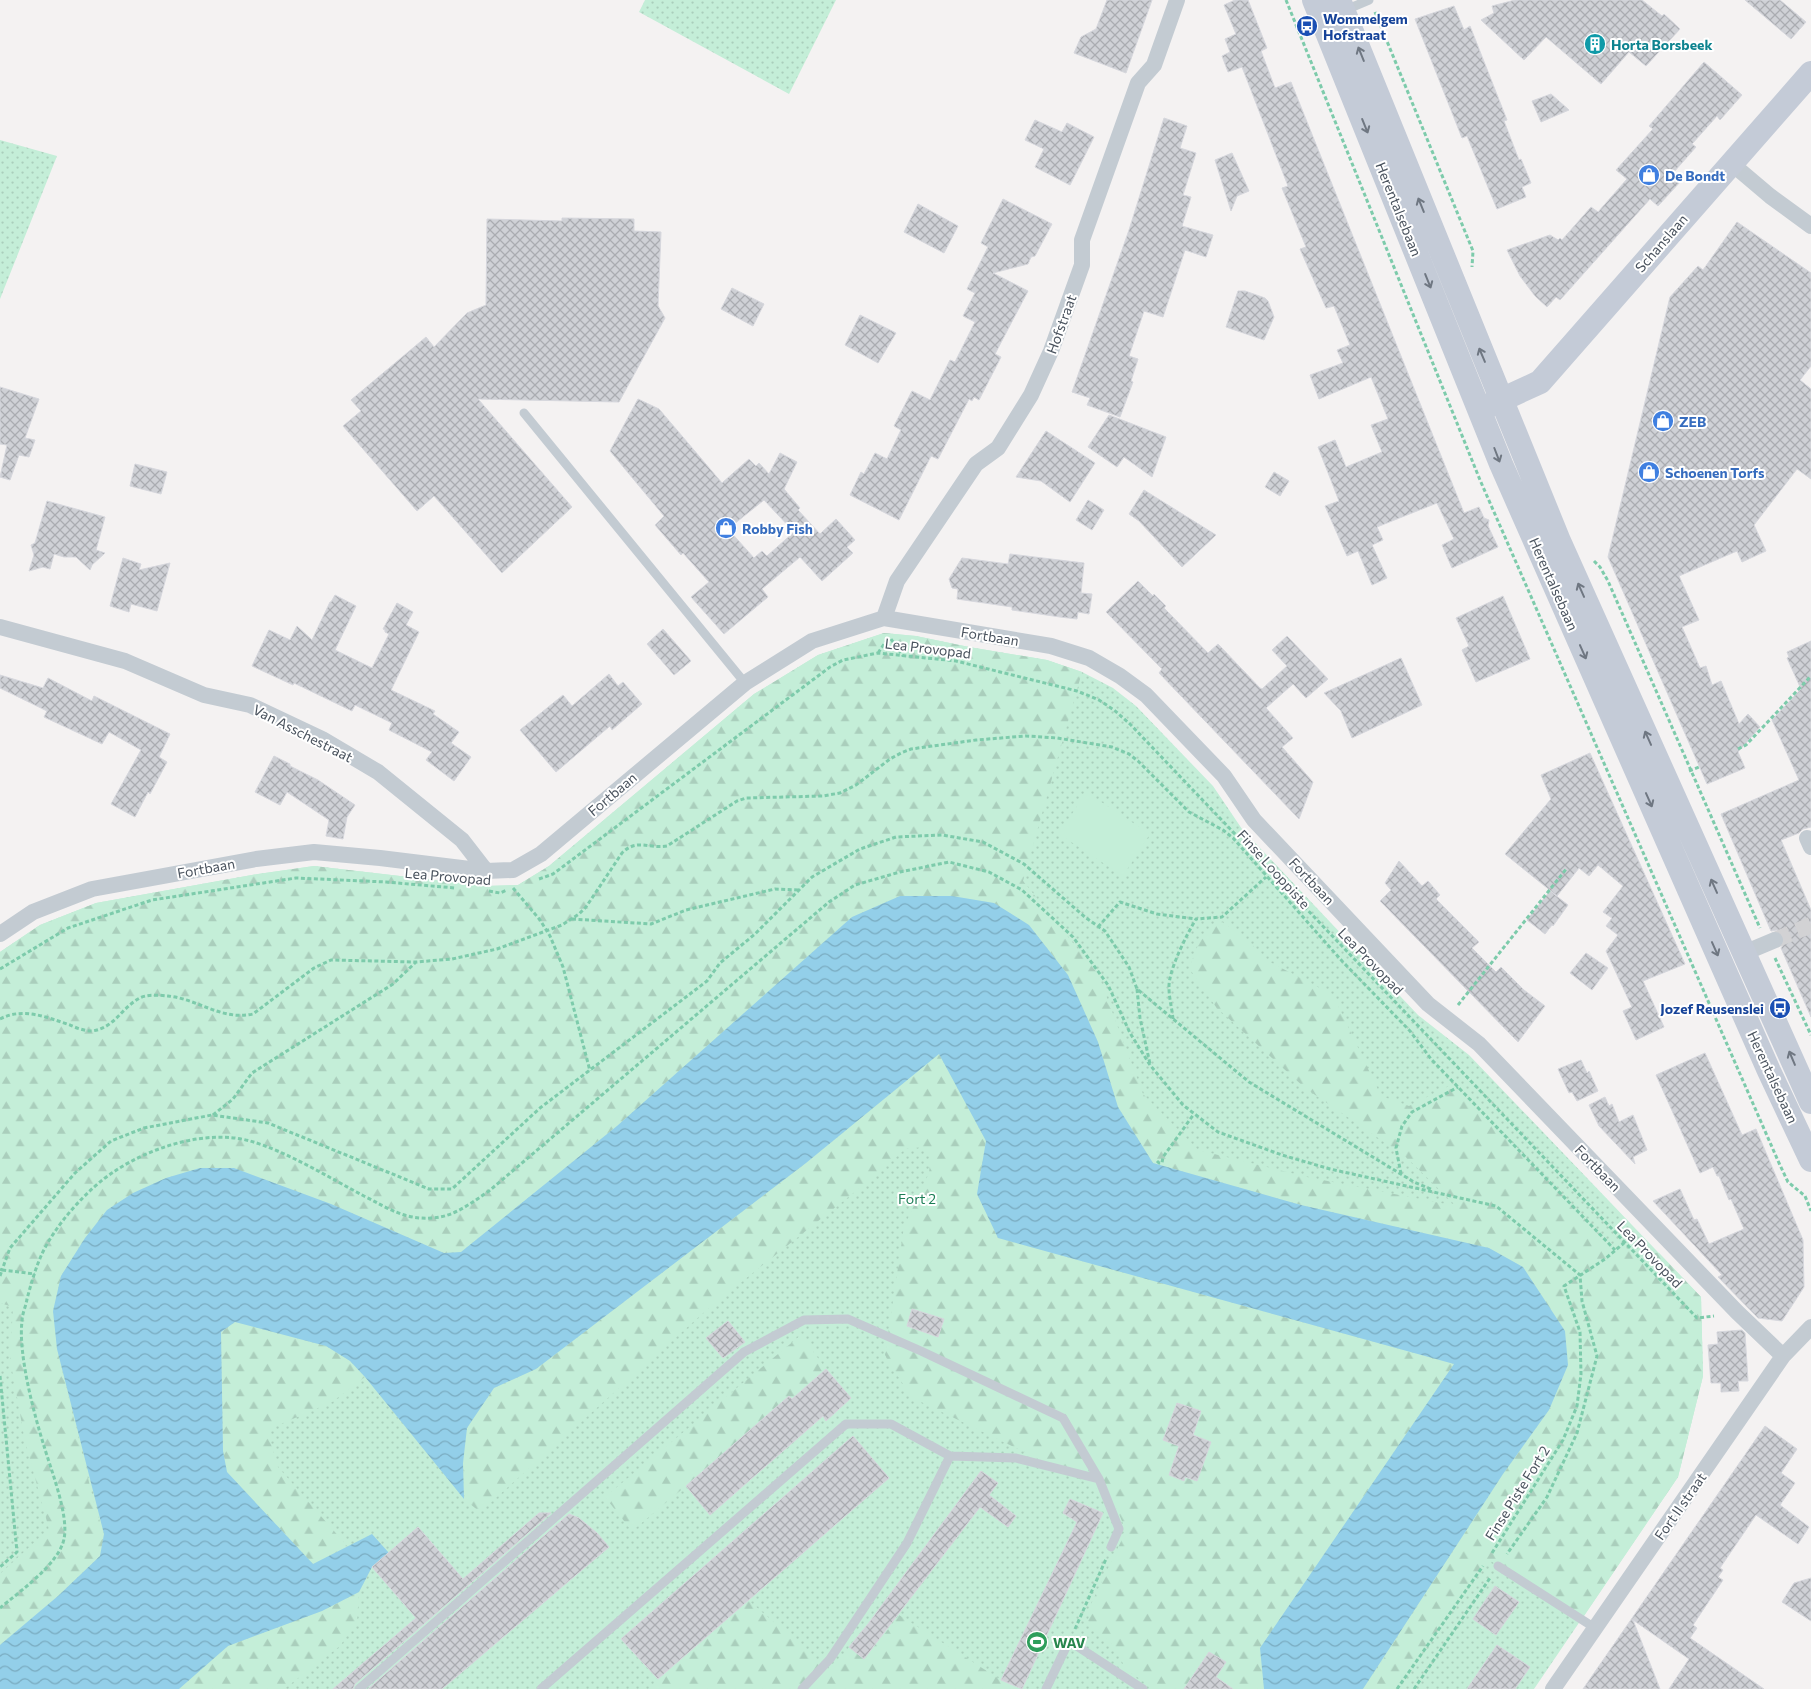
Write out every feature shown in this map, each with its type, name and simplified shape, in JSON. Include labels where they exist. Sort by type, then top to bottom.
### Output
[{"type":"main road","name":"Herentalsebaan","points":[[1314,0],[1501,464],[1633,765],[1811,1160]]},
{"type":"main road","name":"Herentalsebaan","points":[[1341,5],[1559,541],[1811,1102]]},
{"type":"main road","name":"Schanslaan","points":[[1480,409],[1540,382],[1811,73]]},
{"type":"street","name":"Hofstraat","points":[[884,618],[897,582],[976,464],[998,448],[1031,395],[1052,351],[1082,265],[1082,240],[1138,83],[1154,65],[1177,0]]},
{"type":"street","points":[[1731,163],[1770,196],[1811,226]]},
{"type":"street","name":"Fortbaan","points":[[0,934],[33,912],[92,889],[161,875],[314,852],[380,858],[486,872],[513,870],[540,854],[745,683],[812,641],[884,618],[1051,646],[1088,658],[1120,676],[1146,696],[1224,776],[1254,820],[1428,1004],[1479,1044],[1737,1312],[1783,1356]]},
{"type":"street","name":"Van Asschestraat","points":[[0,627],[126,661],[204,695],[250,705],[322,739],[378,772],[462,840],[486,872]]},
{"type":"street","points":[[1744,953],[1775,940]]},
{"type":"street","name":"Fort II straat","points":[[1553,1689],[1783,1356],[1811,1327]]},
{"type":"lane","points":[[1341,5],[1369,0]]},
{"type":"lane","points":[[524,413],[745,683]]},
{"type":"lane","points":[[359,1689],[744,1352],[804,1320],[848,1319],[1063,1418],[1098,1479],[1119,1529],[1111,1548]]},
{"type":"lane","points":[[541,1689],[846,1424],[891,1424],[950,1456],[1016,1458],[1098,1479]]},
{"type":"lane","points":[[802,1689],[830,1659],[908,1543],[950,1456]]},
{"type":"lane","points":[[1498,1566],[1595,1628]]},
{"type":"lane","points":[[1046,1689],[1069,1641],[1144,1689]]},
{"type":"path","points":[[889,636],[904,656]]},
{"type":"path","name":"Lea Provopad","points":[[537,880],[552,874],[830,667],[843,660],[878,653],[956,661],[1077,691],[1099,700],[1130,724],[1697,1318],[1737,1312]]},
{"type":"path","points":[[1738,749],[1746,745],[1811,676]]},
{"type":"path","name":"Finse Looppiste","points":[[572,920],[586,907],[622,853],[629,846],[638,844],[667,846],[736,801],[746,798],[823,796],[840,793],[856,785],[890,759],[911,749],[976,740],[1026,736],[1057,738],[1112,747],[1129,754],[1138,761],[1189,812],[1223,830],[1233,838],[1342,961],[1410,1032],[1431,1058],[1615,1250]]},
{"type":"path","points":[[0,1276],[10,1248],[75,1173],[111,1141],[144,1128],[212,1115],[268,1123],[429,1189],[452,1189],[540,1108],[707,981],[720,963],[755,934],[812,876],[860,850],[896,837],[942,835],[983,842],[1024,864],[1086,918],[1105,931],[1129,967],[1137,988],[1140,1018],[1150,1065]]},
{"type":"path","points":[[0,1608],[44,1572],[64,1540],[64,1517],[37,1423],[23,1354],[22,1321],[42,1254],[62,1223],[87,1194],[114,1171],[151,1152],[190,1140],[214,1137],[248,1140],[280,1152],[404,1217],[433,1218],[457,1213],[489,1191],[830,902],[856,885],[900,872],[949,862],[989,872],[1022,890],[1073,937],[1108,985],[1130,1033],[1150,1065],[1183,1105],[1218,1132],[1282,1155],[1330,1169],[1496,1206],[1580,1275],[1582,1301],[1596,1356],[1578,1433],[1547,1497],[1414,1689]]},
{"type":"path","points":[[1438,1048],[1446,1038],[1447,1018],[1567,868]]},
{"type":"path","points":[[1098,927],[1120,902],[1157,914],[1196,919],[1222,917],[1266,877]]},
{"type":"path","name":"Lea Provopad","points":[[0,969],[68,928],[152,900],[296,878],[386,882],[462,889]]},
{"type":"path","name":"Lea Provopad","points":[[481,891],[500,892],[521,885]]},
{"type":"path","points":[[513,888],[546,931],[563,967],[590,1071]]},
{"type":"path","points":[[0,1019],[9,1014],[22,1012],[39,1015],[90,1031],[112,1024],[139,998],[151,996],[169,996],[228,1015],[241,1016],[253,1014],[314,968],[331,960],[416,962],[452,959],[497,949],[572,920],[651,924],[686,910],[775,889],[798,890]]},
{"type":"path","points":[[1173,1018],[1168,986],[1186,936],[1196,919]]},
{"type":"path","points":[[212,1115],[234,1099],[252,1073],[393,984],[416,962]]},
{"type":"path","points":[[1137,988],[1249,1082],[1414,1182],[1442,1193]]},
{"type":"path","points":[[1402,1174],[1396,1148],[1402,1126],[1412,1112],[1458,1087]]},
{"type":"path","points":[[1157,1160],[1159,1163],[1162,1163],[1163,1157],[1194,1114]]},
{"type":"path","points":[[1580,1275],[1624,1243]]},
{"type":"path","points":[[1,1269],[35,1274]]},
{"type":"path","name":"Finse Piste Fort 2","points":[[1397,1689],[1488,1559],[1563,1440],[1577,1406],[1581,1374],[1580,1332],[1564,1286],[1580,1275]]},
{"type":"path","points":[[0,1376],[17,1552],[0,1567]]},
{"type":"path","points":[[1069,1641],[1111,1548]]},
{"type":"green space","points":[[645,0],[836,0],[789,94],[639,12]]},
{"type":"green space","points":[[0,140],[57,156],[0,299]]},
{"type":"green space","name":"Fort 2","points":[[884,633],[916,636],[1047,660],[1082,672],[1113,688],[1136,706],[1213,786],[1242,829],[1418,1015],[1469,1055],[1701,1297],[1703,1376],[1678,1477],[1534,1689],[0,1689],[0,952],[40,925],[96,903],[314,866],[486,886],[518,885],[549,866],[754,694],[818,655]]},
{"type":"green space","points":[[884,633],[916,636],[1047,660],[1082,672],[1023,881],[1098,974],[1143,1094],[1198,1150],[1307,1177],[1456,1206],[1406,1157],[1305,1088],[1216,1007],[1189,968],[1202,935],[1222,922],[1245,938],[1270,962],[1333,995],[1381,1096],[1409,1106],[1455,1083],[1615,1250],[1659,1253],[1701,1297],[1703,1376],[1678,1477],[1580,1622],[1574,1620],[1488,1559],[1397,1689],[1364,1689],[1503,1474],[1549,1410],[1489,1248],[1301,1205],[1153,1163],[1118,1107],[1098,1042],[1068,975],[1032,929],[900,896],[852,917],[617,1126],[461,1252],[444,1253],[331,1204],[107,1210],[82,1242],[61,1276],[53,1311],[57,1349],[94,1503],[104,1534],[100,1556],[58,1596],[0,1645],[0,1574],[49,1529],[25,1441],[10,1359],[13,1307],[0,1303],[0,952],[40,925],[96,903],[314,866],[486,886],[518,885],[549,866],[754,694],[818,655]]},
{"type":"green space","points":[[1086,792],[1150,834],[1123,876],[1059,834]]},
{"type":"green space","points":[[939,1054],[986,1141],[977,1194],[998,1238],[1454,1364],[1261,1647],[1264,1689],[1156,1689],[1126,1670],[1115,1647],[1088,1621],[1092,1602],[1126,1531],[1117,1509],[1094,1486],[911,1397],[885,1355],[904,1227],[929,1173],[931,1156],[923,1147],[905,1149],[876,1175],[710,1307],[480,1512],[464,1499],[463,1463],[467,1428],[494,1388],[536,1369],[806,1163]]},
{"type":"green space","points":[[236,1322],[326,1346],[350,1361],[365,1377],[332,1402],[267,1430],[278,1467],[348,1547],[313,1564],[227,1472],[223,1451],[221,1332]]},
{"type":"green space","points":[[801,1335],[826,1369],[801,1391],[798,1406],[789,1396],[632,1531],[605,1497]]},
{"type":"green space","points":[[359,1592],[357,1621],[340,1646],[284,1689],[179,1689],[228,1646],[322,1611]]},
{"type":"green space","points":[[748,1600],[831,1671],[849,1647],[865,1659],[873,1649],[857,1636],[865,1628],[880,1640],[899,1615],[1001,1680],[1022,1689],[654,1689],[658,1679]]},
{"type":"water","points":[[900,896],[952,896],[994,903],[1029,925],[1068,975],[1098,1042],[1118,1107],[1153,1163],[1301,1205],[1489,1248],[1523,1267],[1565,1331],[1568,1365],[1549,1410],[1503,1474],[1363,1689],[1264,1689],[1260,1648],[1454,1364],[998,1238],[977,1194],[986,1141],[939,1054],[806,1163],[536,1369],[494,1388],[467,1428],[463,1463],[464,1499],[350,1361],[326,1346],[235,1322],[221,1332],[223,1451],[227,1472],[313,1564],[372,1534],[389,1553],[372,1567],[359,1592],[322,1611],[228,1646],[179,1689],[0,1689],[0,1645],[58,1596],[100,1556],[104,1534],[57,1349],[53,1311],[61,1276],[85,1238],[107,1210],[133,1193],[166,1178],[200,1168],[234,1168],[331,1204],[444,1253],[461,1252],[617,1126],[852,917]]},
{"type":"building","points":[[1107,0],[1152,0],[1126,73],[1074,53],[1081,37],[1096,29]]},
{"type":"building","points":[[1235,0],[1248,0],[1267,48],[1261,51],[1275,88],[1291,82],[1464,513],[1479,507],[1484,518],[1489,520],[1488,526],[1498,547],[1452,568],[1442,545],[1454,539],[1437,503],[1377,527],[1383,540],[1372,545],[1387,578],[1372,585],[1358,551],[1347,556],[1325,506],[1339,501],[1318,447],[1335,440],[1346,467],[1382,452],[1371,425],[1388,419],[1371,377],[1319,399],[1310,375],[1343,363],[1337,350],[1350,345],[1334,306],[1326,308],[1300,249],[1306,247],[1282,188],[1288,186],[1242,67],[1228,72],[1222,56],[1230,52],[1225,39],[1236,34],[1224,5]]},
{"type":"building","points":[[1515,0],[1642,0],[1662,16],[1664,14],[1680,29],[1646,66],[1629,52],[1601,84],[1546,37],[1524,60],[1481,20],[1494,13],[1492,6]]},
{"type":"building","points":[[1745,0],[1780,0],[1806,22],[1791,39]]},
{"type":"building","points":[[1454,6],[1464,30],[1470,26],[1507,120],[1504,121],[1519,160],[1521,159],[1531,183],[1522,187],[1526,197],[1497,209],[1467,136],[1462,138],[1415,19]]},
{"type":"building","points":[[1704,62],[1742,95],[1720,120],[1717,116],[1692,144],[1696,147],[1673,173],[1681,181],[1658,206],[1650,199],[1560,300],[1556,297],[1547,307],[1535,296],[1520,276],[1507,250],[1550,235],[1558,240],[1560,238],[1562,240],[1591,207],[1598,212],[1627,179],[1616,170],[1653,129],[1649,126]]},
{"type":"building","points":[[1551,94],[1569,110],[1541,122],[1532,101]]},
{"type":"building","points":[[1164,118],[1187,126],[1180,148],[1196,153],[1183,195],[1191,197],[1182,226],[1213,235],[1206,257],[1185,250],[1163,317],[1144,311],[1129,356],[1138,359],[1131,381],[1133,382],[1120,417],[1087,405],[1090,398],[1072,392],[1129,230]]},
{"type":"building","points":[[1035,120],[1062,132],[1067,123],[1094,137],[1070,185],[1035,167],[1044,149],[1025,140]]},
{"type":"building","points":[[1232,153],[1249,191],[1237,196],[1231,211],[1215,160]]},
{"type":"building","points":[[1003,199],[1052,224],[1035,256],[1031,257],[1028,264],[993,273],[1028,291],[995,354],[1001,357],[979,400],[974,397],[972,401],[969,399],[938,459],[931,456],[899,520],[850,495],[861,472],[864,474],[875,453],[887,459],[901,430],[894,426],[912,391],[930,400],[950,360],[955,362],[975,322],[963,316],[975,293],[967,289],[988,247],[981,243]]},
{"type":"building","points":[[918,204],[958,226],[944,253],[904,232]]},
{"type":"building","points":[[562,218],[634,219],[634,231],[661,232],[658,306],[665,318],[619,402],[478,399],[572,507],[502,573],[434,496],[417,511],[343,426],[361,411],[351,400],[426,337],[434,347],[467,313],[486,305],[487,219],[562,221]]},
{"type":"building","points":[[1737,222],[1811,273],[1811,366],[1800,380],[1811,389],[1811,479],[1797,469],[1754,525],[1766,551],[1742,562],[1737,551],[1679,576],[1699,620],[1682,627],[1700,668],[1706,666],[1712,685],[1721,681],[1739,724],[1748,714],[1760,727],[1738,752],[1745,768],[1707,784],[1608,557],[1670,297],[1698,266],[1703,270]]},
{"type":"building","points":[[732,288],[764,304],[753,326],[721,309]]},
{"type":"building","points":[[1238,291],[1245,291],[1265,298],[1268,301],[1274,317],[1264,340],[1226,327]]},
{"type":"building","points":[[860,315],[896,333],[878,363],[845,345]]},
{"type":"building","points":[[0,387],[39,399],[25,438],[35,440],[29,457],[19,455],[10,480],[0,477],[7,445],[0,444]]},
{"type":"building","points":[[638,399],[659,409],[722,483],[749,459],[756,466],[759,463],[769,474],[780,453],[797,462],[784,489],[800,508],[798,510],[820,534],[836,519],[855,540],[847,547],[853,553],[822,581],[800,557],[762,589],[768,597],[724,634],[691,597],[709,582],[683,553],[681,555],[655,525],[664,516],[610,451]],"holes":[[[764,500],[794,532],[767,556],[762,551],[754,558],[728,529]]]},
{"type":"building","points":[[1109,415],[1166,437],[1152,477],[1124,457],[1117,467],[1088,447]]},
{"type":"building","points":[[1046,431],[1095,463],[1070,502],[1041,481],[1016,477]]},
{"type":"building","points":[[135,464],[167,472],[161,494],[130,486]]},
{"type":"building","points":[[1274,472],[1289,481],[1280,496],[1265,487]]},
{"type":"building","points":[[1144,490],[1216,535],[1182,567],[1139,521],[1129,514]]},
{"type":"building","points":[[1088,500],[1104,510],[1092,530],[1076,520]]},
{"type":"building","points":[[47,501],[105,517],[96,550],[105,553],[92,565],[90,570],[76,557],[64,557],[54,554],[50,569],[43,567],[29,571],[34,555],[31,545],[35,543]]},
{"type":"building","points":[[1010,554],[1084,563],[1081,593],[1092,594],[1089,614],[1078,612],[1077,619],[1012,610],[1012,607],[957,599],[958,589],[952,588],[949,579],[962,558],[1008,564]]},
{"type":"building","points":[[123,558],[141,564],[139,570],[170,563],[157,611],[131,604],[129,612],[110,606]]},
{"type":"building","points":[[1138,581],[1166,606],[1164,608],[1208,653],[1218,644],[1260,688],[1262,689],[1287,666],[1272,650],[1287,636],[1328,679],[1306,698],[1293,684],[1266,708],[1293,738],[1282,747],[1313,782],[1299,819],[1159,673],[1162,669],[1106,612]]},
{"type":"building","points":[[335,595],[356,606],[335,650],[372,668],[389,634],[383,629],[397,603],[413,612],[406,625],[419,632],[391,690],[435,711],[433,714],[459,732],[451,743],[471,757],[454,781],[426,760],[432,752],[389,730],[392,723],[355,705],[352,711],[294,683],[293,685],[252,666],[269,630],[290,640],[297,626],[312,640]]},
{"type":"building","points":[[1503,596],[1530,659],[1476,682],[1462,650],[1469,646],[1456,618]]},
{"type":"building","points":[[663,629],[691,661],[674,675],[647,644]]},
{"type":"building","points":[[1811,641],[1811,827],[1781,840],[1811,910],[1811,1017],[1781,948],[1785,942],[1784,936],[1777,930],[1771,931],[1721,814],[1799,780],[1772,720],[1801,689],[1787,658],[1789,657],[1787,652]]},
{"type":"building","points":[[1401,658],[1422,705],[1352,738],[1341,711],[1324,693]]},
{"type":"building","points":[[609,674],[618,686],[623,682],[642,704],[612,730],[610,726],[556,772],[520,730],[563,695],[572,706]]},
{"type":"building","points":[[0,675],[43,688],[48,678],[92,701],[94,696],[170,734],[159,757],[167,762],[135,817],[111,804],[141,750],[109,732],[102,744],[44,717],[47,711],[0,688]]},
{"type":"building","points":[[1590,753],[1685,964],[1643,981],[1664,1027],[1636,1040],[1623,1011],[1632,1007],[1606,951],[1618,935],[1606,926],[1612,918],[1603,912],[1623,886],[1598,865],[1589,876],[1579,868],[1557,896],[1505,854],[1551,799],[1541,775]]},
{"type":"building","points":[[274,756],[318,780],[355,805],[347,817],[343,839],[326,836],[329,820],[287,792],[280,805],[255,792]]},
{"type":"building","points":[[1399,861],[1422,886],[1428,881],[1440,895],[1436,899],[1479,942],[1472,948],[1496,972],[1501,967],[1524,990],[1545,1006],[1518,1042],[1380,901],[1391,890],[1385,883]]},
{"type":"building","points":[[1550,891],[1568,905],[1545,934],[1527,920]]},
{"type":"building","points":[[1586,953],[1608,968],[1592,990],[1570,973]]},
{"type":"building","points":[[1705,1053],[1742,1135],[1756,1129],[1803,1240],[1804,1287],[1782,1321],[1758,1318],[1718,1277],[1722,1275],[1653,1201],[1680,1189],[1694,1220],[1697,1219],[1709,1244],[1744,1229],[1731,1199],[1729,1200],[1713,1167],[1700,1173],[1656,1075]]},
{"type":"building","points":[[1581,1060],[1587,1073],[1589,1071],[1598,1091],[1577,1101],[1572,1092],[1569,1093],[1558,1069]]},
{"type":"building","points":[[1605,1097],[1609,1106],[1612,1104],[1619,1122],[1633,1115],[1647,1150],[1633,1157],[1635,1164],[1599,1126],[1589,1105]]},
{"type":"building","points":[[912,1309],[944,1319],[938,1337],[907,1326]]},
{"type":"building","points":[[728,1321],[745,1342],[723,1358],[706,1338]]},
{"type":"building","points":[[1742,1330],[1745,1333],[1748,1381],[1738,1381],[1739,1391],[1721,1392],[1721,1383],[1711,1383],[1708,1345],[1718,1344],[1717,1332]]},
{"type":"building","points":[[826,1369],[851,1398],[826,1421],[823,1416],[710,1515],[686,1486],[789,1396],[792,1399]]},
{"type":"building","points":[[1177,1403],[1201,1411],[1193,1435],[1211,1442],[1197,1481],[1185,1477],[1184,1481],[1169,1475],[1179,1446],[1163,1440]]},
{"type":"building","points":[[1765,1426],[1797,1449],[1781,1473],[1795,1483],[1780,1505],[1809,1527],[1798,1544],[1756,1515],[1720,1568],[1723,1570],[1718,1577],[1723,1580],[1693,1625],[1697,1628],[1690,1638],[1764,1689],[1669,1689],[1689,1659],[1633,1620],[1660,1689],[1583,1689]]},
{"type":"building","points":[[853,1436],[889,1478],[658,1679],[621,1639]]},
{"type":"building","points":[[981,1471],[998,1483],[989,1495],[1016,1516],[1008,1527],[980,1507],[864,1659],[849,1647]]},
{"type":"building","points":[[1070,1499],[1103,1513],[1022,1689],[1001,1680],[1077,1522],[1063,1513]]},
{"type":"building","points":[[539,1513],[551,1513],[355,1684],[353,1689],[333,1689],[416,1618],[372,1567],[418,1527],[463,1579]]},
{"type":"building","points":[[569,1514],[579,1518],[597,1533],[609,1547],[442,1689],[368,1689]]},
{"type":"building","points":[[1811,1578],[1811,1621],[1782,1602],[1794,1583]]},
{"type":"building","points":[[1495,1586],[1519,1602],[1496,1635],[1473,1619]]},
{"type":"building","points":[[1497,1645],[1530,1667],[1515,1689],[1467,1689]]},
{"type":"building","points":[[1209,1652],[1226,1662],[1216,1677],[1233,1689],[1184,1689]]},
{"type":"tunnel","points":[[1775,940],[1811,925]]},
{"type":"place","name":"Wommelgem Hofstraat","points":[[1307,26]]},
{"type":"place","name":"Horta Borsbeek","points":[[1595,44]]},
{"type":"place","name":"De Bondt","points":[[1649,175]]},
{"type":"place","name":"ZEB","points":[[1663,421]]},
{"type":"place","name":"Schoenen Torfs","points":[[1649,472]]},
{"type":"place","name":"Robby Fish","points":[[726,528]]},
{"type":"place","name":"Jozef Reusenslei","points":[[1780,1008]]},
{"type":"place","name":"WAV","points":[[1037,1642]]}]
